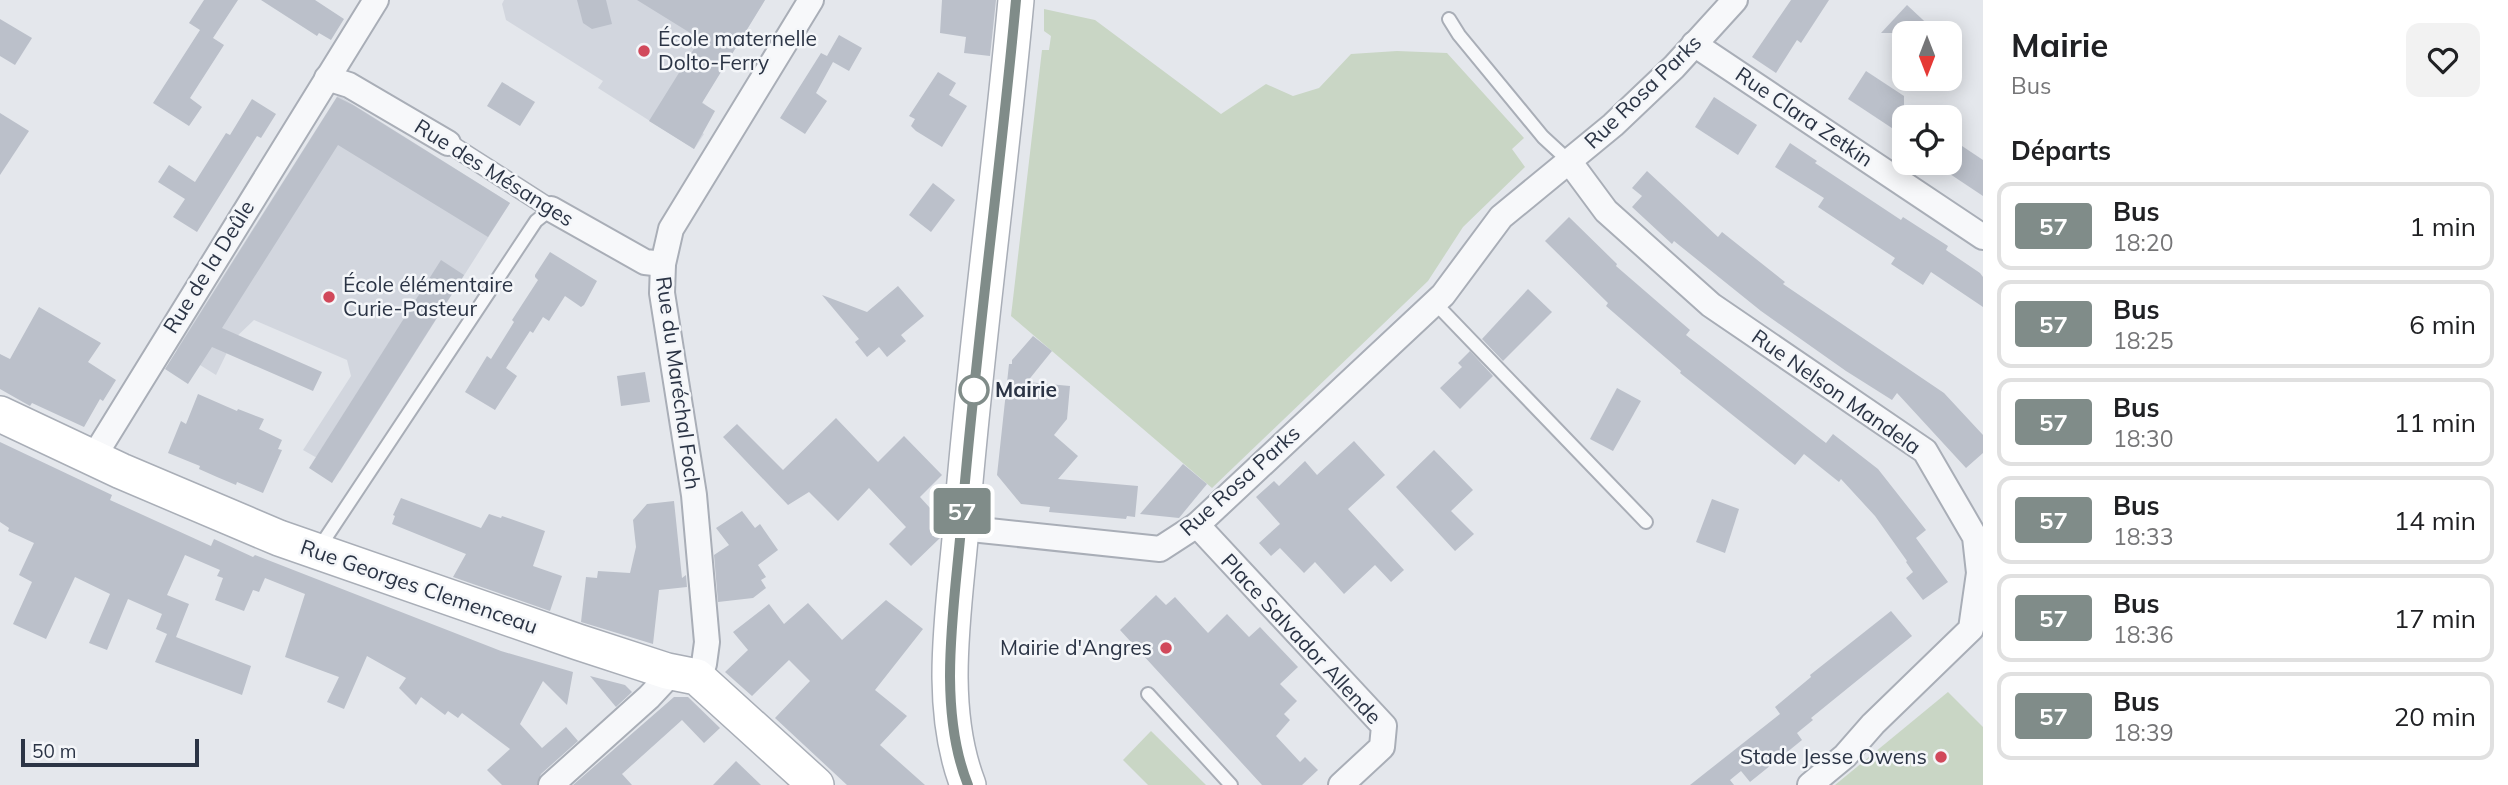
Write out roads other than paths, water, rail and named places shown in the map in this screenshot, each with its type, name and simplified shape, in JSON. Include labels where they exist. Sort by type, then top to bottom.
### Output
[{"type":"main road","points":[[959,778],[952,721],[951,667],[961,528],[1016,0]]},
{"type":"main road","name":"Rue Georges Clemenceau","points":[[0,414],[93,458],[279,538],[682,674],[816,785]]},
{"type":"street","name":"Rue de la Deûle","points":[[93,458],[376,0]]},
{"type":"street","name":"Rue du Maréchal Foch","points":[[551,785],[649,698],[663,682],[704,664],[707,642],[694,495],[662,293],[663,264],[671,229],[811,0]]},
{"type":"street","name":"Rue Rosa Parks","points":[[961,528],[1160,549],[1197,525],[1435,303],[1502,217],[1613,125],[1674,67],[1735,0]]},
{"type":"street","name":"Rue Clara Zetkin","points":[[1694,44],[1983,237]]},
{"type":"street","name":"Rue des Mésanges","points":[[327,78],[349,85],[448,143],[551,209],[645,262],[663,264]]},
{"type":"street","name":"Rue Nelson Mandela","points":[[1569,161],[1606,211],[1711,305],[1925,451],[1975,537],[1979,573],[1971,629],[1872,724],[1845,756],[1810,785]]},
{"type":"street","name":"Place Salvador Allende","points":[[1197,525],[1384,726],[1382,747],[1341,785]]},
{"type":"lane","points":[[1449,19],[1459,35],[1544,137],[1569,161]]},
{"type":"lane","points":[[317,552],[536,221],[551,209]]},
{"type":"lane","points":[[1435,303],[1647,522]]},
{"type":"lane","points":[[1148,694],[1231,785]]},
{"type":"place","name":"École maternelle Dolto-Ferry","points":[[644,51]]},
{"type":"place","name":"École élémentaire Curie-Pasteur","points":[[329,297]]},
{"type":"place","name":"Mairie","points":[[974,390]]},
{"type":"place","name":"Mairie d'Angres","points":[[1166,648]]},
{"type":"place","name":"Stade Jesse Owens","points":[[1941,757]]}]
